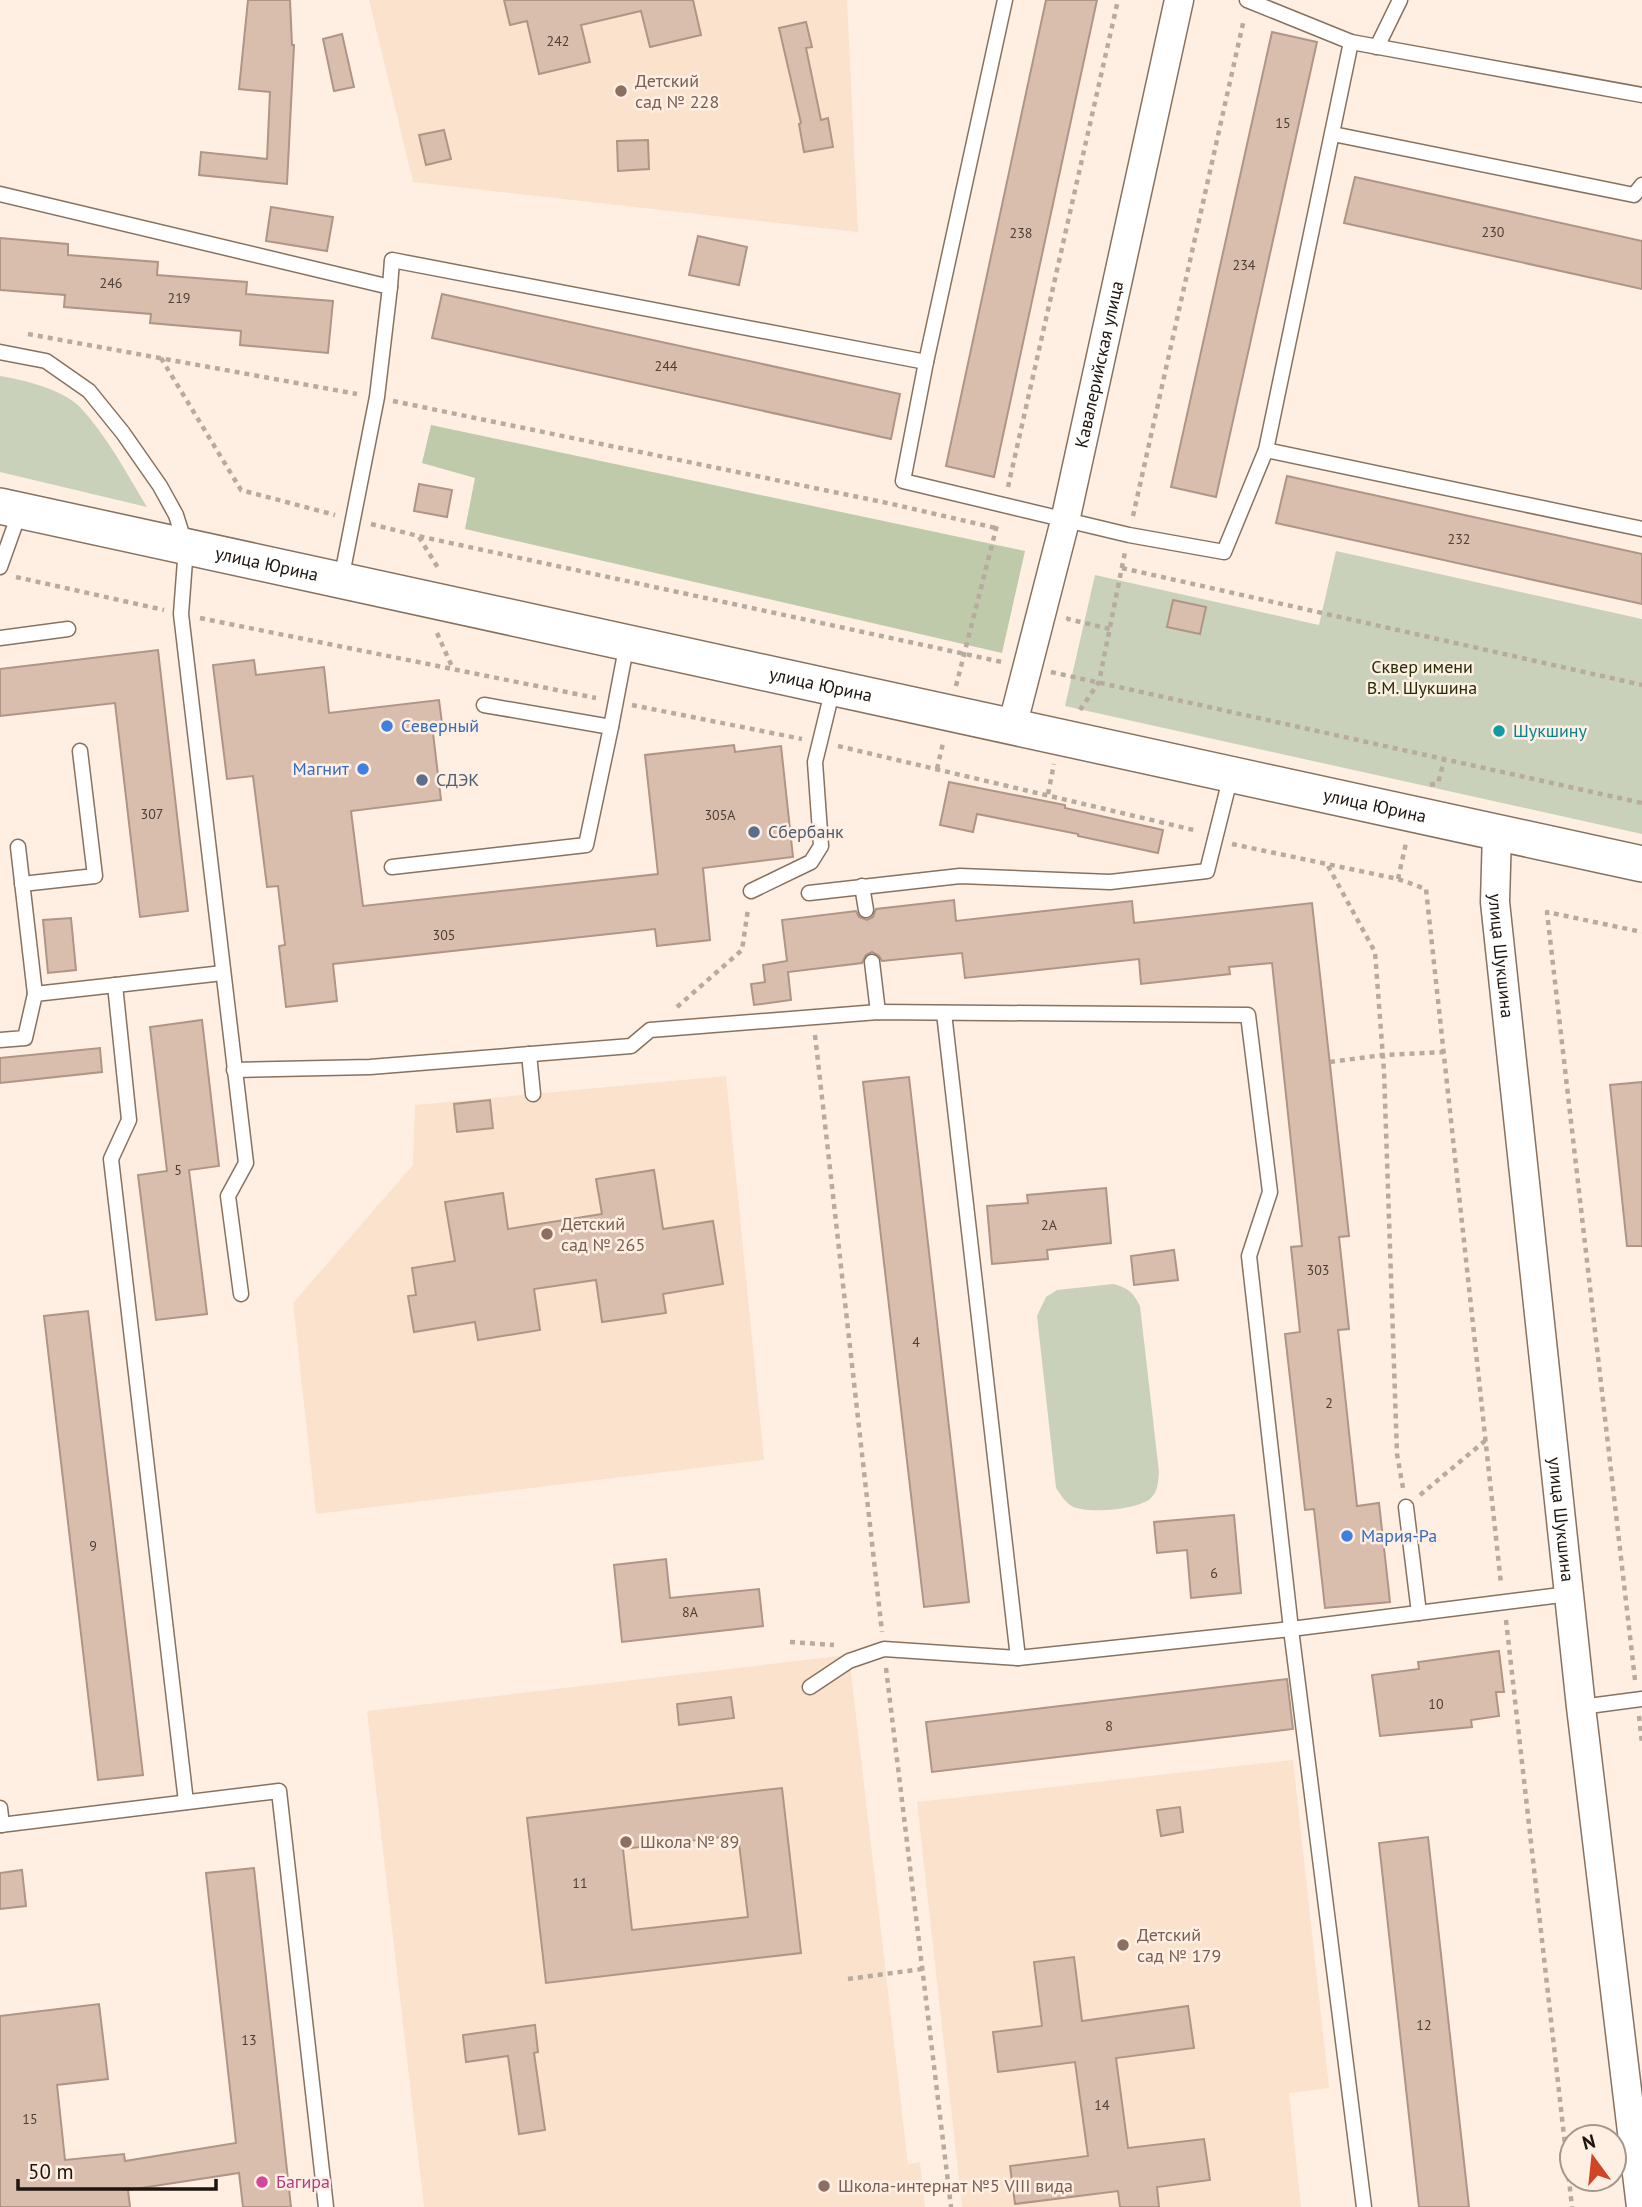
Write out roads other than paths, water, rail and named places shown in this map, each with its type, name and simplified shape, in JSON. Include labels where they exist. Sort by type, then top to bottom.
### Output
[{"type":"street","name":"Кавалерийская улица","points":[[1012,727],[1065,520],[1179,0]]},
{"type":"street","name":"улица Юрина","points":[[10,508],[1642,864]]},
{"type":"street","name":"улица Шукшина","points":[[1497,832],[1495,902],[1581,1707],[1641,2207]]},
{"type":"lane","points":[[1005,0],[926,362],[903,481],[1129,535],[1224,552],[1266,450],[1351,42]]},
{"type":"lane","points":[[1248,0],[1351,42],[1642,95]]},
{"type":"lane","points":[[1377,47],[1400,0]]},
{"type":"lane","points":[[1333,134],[1634,195],[1642,185]]},
{"type":"lane","points":[[0,194],[390,287]]},
{"type":"lane","points":[[341,580],[377,397],[392,260],[926,362]]},
{"type":"lane","points":[[0,352],[46,361],[89,391],[124,433],[160,486],[176,515],[186,547],[181,614],[246,1163],[228,1196],[241,1294]]},
{"type":"lane","points":[[1266,450],[1642,529]]},
{"type":"lane","points":[[0,567],[10,508]]},
{"type":"lane","points":[[0,638],[68,629]]},
{"type":"lane","points":[[392,867],[586,845],[627,643]]},
{"type":"lane","points":[[751,891],[811,862],[821,846],[815,762],[833,688]]},
{"type":"lane","points":[[484,705],[611,727]]},
{"type":"lane","points":[[22,884],[95,876],[80,751]]},
{"type":"lane","points":[[809,892],[960,876],[1110,882],[1207,871],[1231,774]]},
{"type":"lane","points":[[0,1040],[25,1038],[35,994],[18,847]]},
{"type":"lane","points":[[862,886],[866,910]]},
{"type":"lane","points":[[872,962],[878,1012]]},
{"type":"lane","points":[[35,994],[223,973]]},
{"type":"lane","points":[[115,985],[129,1120],[111,1159],[186,1802]]},
{"type":"lane","points":[[234,1070],[370,1067],[631,1046],[650,1030],[878,1012],[1248,1015],[1270,1192],[1249,1256],[1291,1629],[1364,2207]]},
{"type":"lane","points":[[944,1013],[1018,1658]]},
{"type":"lane","points":[[529,1054],[533,1094]]},
{"type":"lane","points":[[1406,1507],[1419,1613]]},
{"type":"lane","points":[[810,1687],[849,1661],[884,1649],[1018,1658],[1291,1629],[1569,1594]]},
{"type":"lane","points":[[1581,1707],[1639,1700]]},
{"type":"lane","points":[[0,1808],[1,1825],[279,1791],[326,2207]]},
{"type":"place","name":"Детский сад № 228","points":[[621,91]]},
{"type":"place","name":"Северный","points":[[387,726]]},
{"type":"place","name":"Шукшину","points":[[1499,731]]},
{"type":"place","name":"Магнит","points":[[363,769]]},
{"type":"place","name":"СДЭК","points":[[422,780]]},
{"type":"place","name":"Сбербанк","points":[[754,832]]},
{"type":"place","name":"Детский сад № 265","points":[[547,1234]]},
{"type":"place","name":"Мария-Ра","points":[[1347,1536]]},
{"type":"place","name":"Школа № 89","points":[[626,1842]]},
{"type":"place","name":"Детский сад № 179","points":[[1123,1945]]},
{"type":"place","name":"Багира","points":[[262,2182]]},
{"type":"place","name":"Школа-интернат №5 VIII вида","points":[[824,2186]]},
{"type":"park label","name":"Сквер имени В.М. Шукшина","points":[[1422,677]]}]
